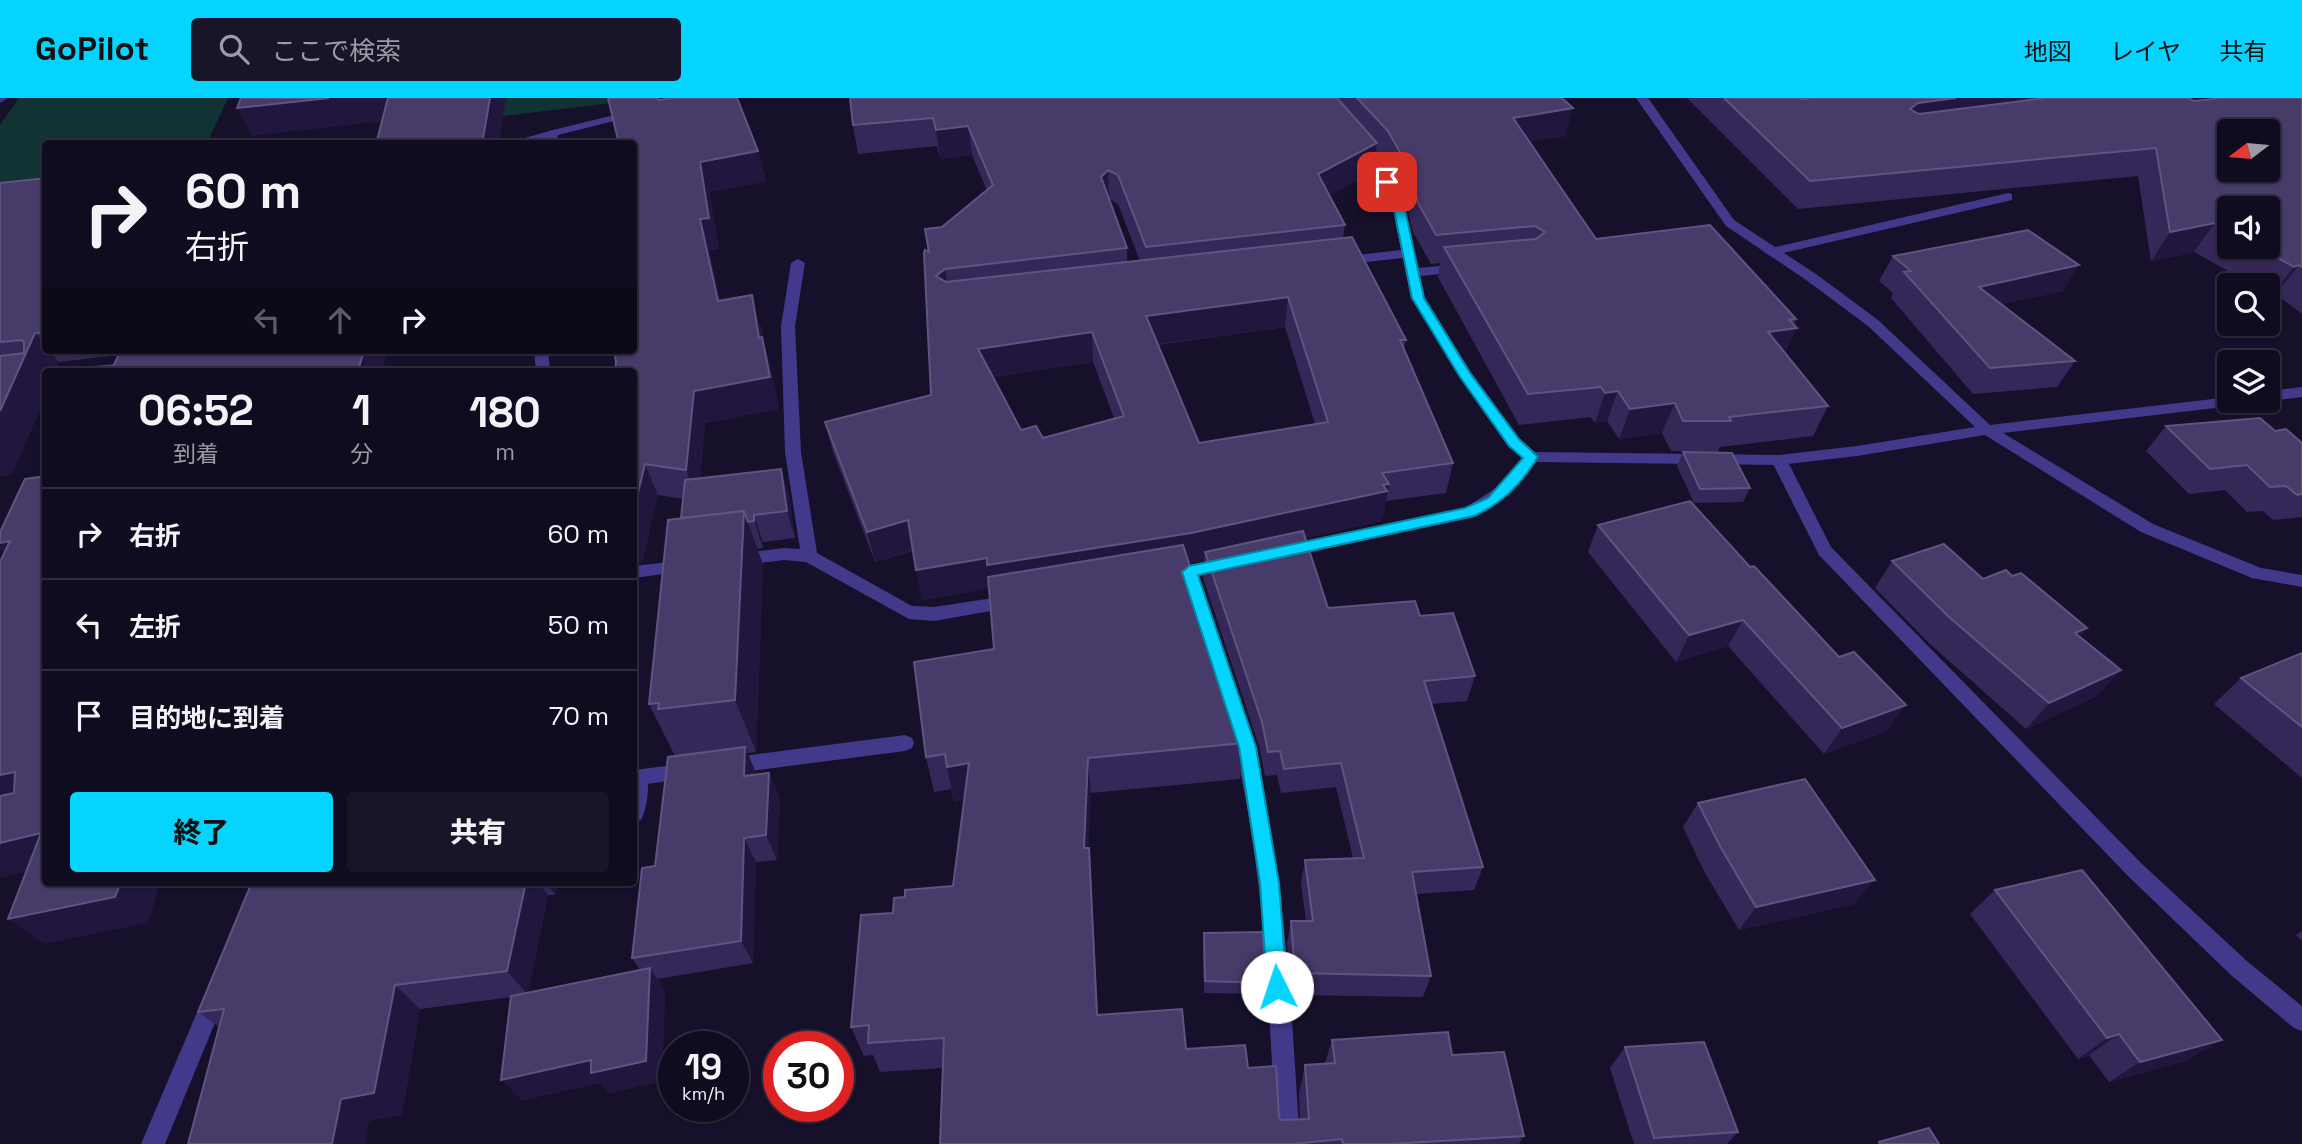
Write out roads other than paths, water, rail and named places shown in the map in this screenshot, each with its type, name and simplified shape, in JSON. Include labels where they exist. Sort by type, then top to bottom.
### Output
[{"type":"street","points":[[1642,98],[1730,223],[1811,277],[1872,323],[1987,430],[2147,528],[2258,574],[2302,581]]},
{"type":"street","points":[[552,138],[652,110]]},
{"type":"street","points":[[1352,136],[1377,164],[1397,200],[1418,298],[1465,374],[1514,442],[1531,457],[1779,460],[1857,452],[1987,430],[2217,403]]},
{"type":"street","points":[[1771,251],[2008,197]]},
{"type":"street","points":[[1328,263],[1409,253]]},
{"type":"street","points":[[798,263],[788,340],[793,452],[810,556]]},
{"type":"street","points":[[1412,273],[1476,267]]},
{"type":"street","points":[[131,368],[152,363]]},
{"type":"street","points":[[2280,395],[2302,392]]},
{"type":"street","points":[[1269,555],[1469,513],[1493,501],[1522,472],[1531,457]]},
{"type":"street","points":[[1779,460],[1825,551],[2135,870],[2239,969],[2302,1020]]},
{"type":"street","points":[[637,572],[784,554],[810,556],[909,612],[934,614],[1028,598]]},
{"type":"street","points":[[1149,578],[1243,560]]},
{"type":"street","points":[[1189,572],[1198,597]]},
{"type":"street","points":[[1227,684],[1247,747],[1270,883],[1288,1144]]},
{"type":"street","points":[[637,778],[905,743]]},
{"type":"street","points":[[153,1144],[223,978]]}]
